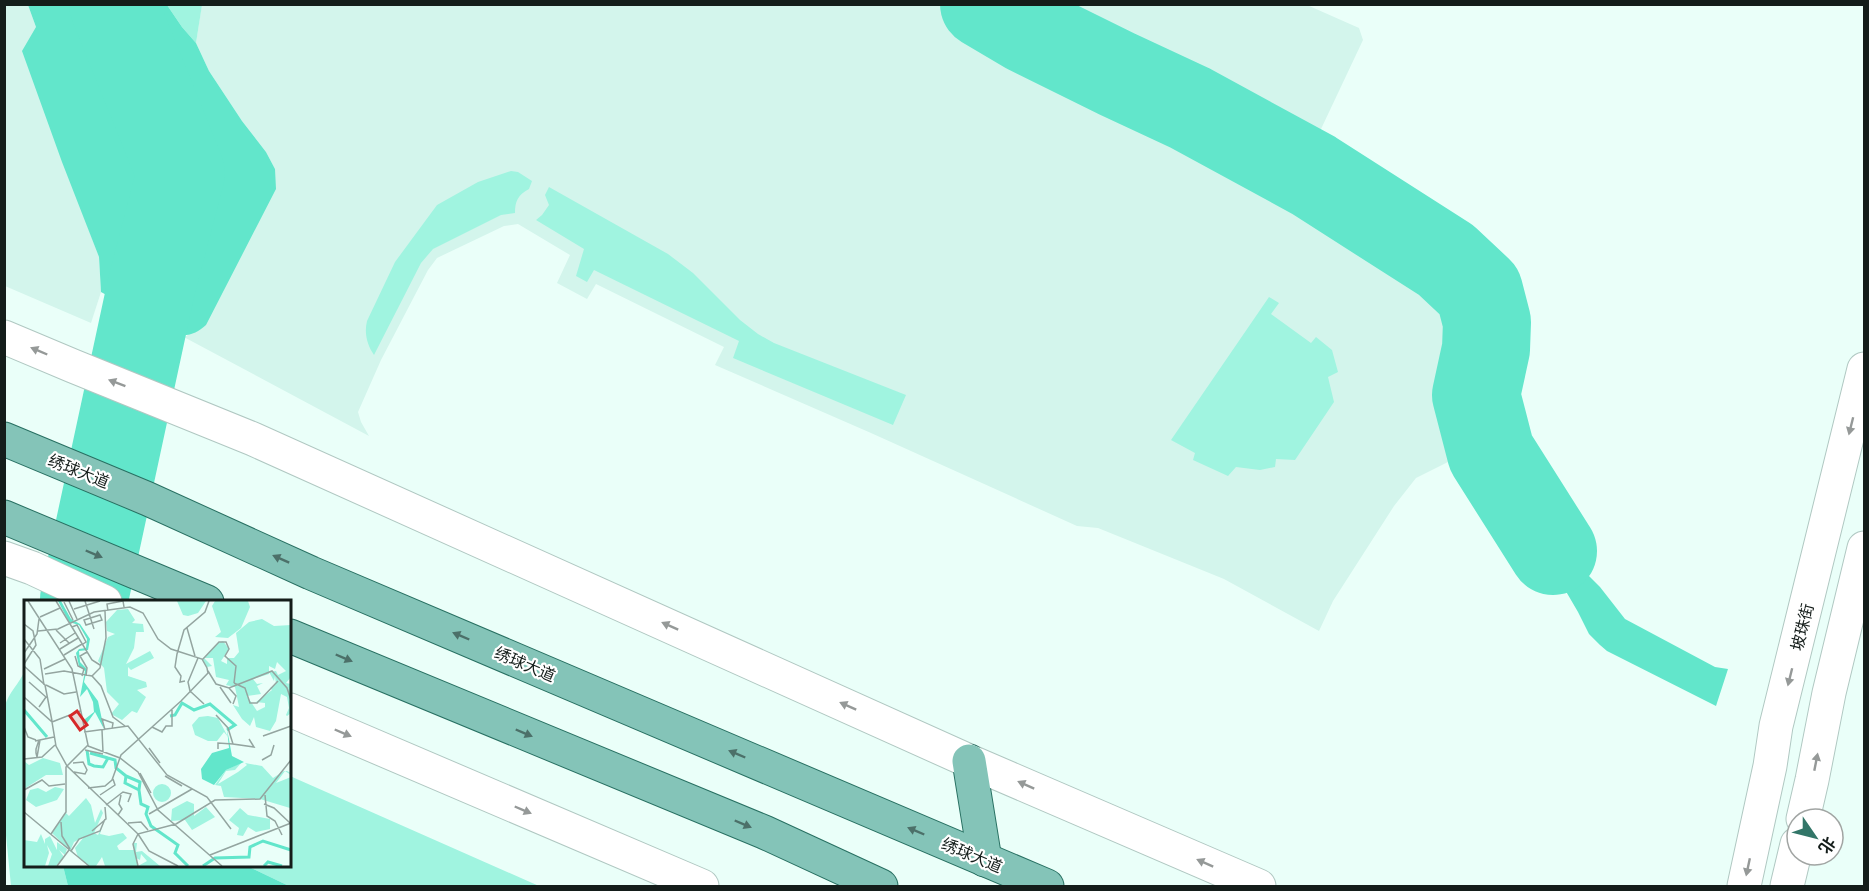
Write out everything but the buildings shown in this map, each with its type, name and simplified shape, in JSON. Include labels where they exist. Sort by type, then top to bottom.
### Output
[{"type":"main road","name":"绣球大道","points":[[18,445],[148,499],[311,573],[1047,886]]},
{"type":"main road","points":[[4,517],[201,599]]},
{"type":"main road","points":[[291,636],[764,832],[881,886]]},
{"type":"main road","points":[[969,761],[985,860]]},
{"type":"street","points":[[4,337],[366,488],[969,761],[1259,886]]},
{"type":"street","name":"坡珠街","points":[[1744,886],[1770,766],[1776,726],[1864,369]]},
{"type":"street","points":[[1806,807],[1828,693],[1864,548]]},
{"type":"street","points":[[18,563],[101,600]]},
{"type":"street","points":[[291,710],[702,886]]},
{"type":"street","points":[[1787,886],[1792,867]]},
{"type":"shaded area","points":[[202,4],[951,5],[1075,80],[1234,158],[1292,193],[1351,223],[1431,276],[1458,300],[1483,266],[1503,293],[1511,312],[1515,331],[1512,357],[1495,398],[1497,414],[1506,441],[1468,452],[1416,478],[1394,506],[1333,601],[1319,631],[1224,579],[1098,528],[1077,526],[715,365],[724,347],[596,284],[587,299],[557,283],[570,255],[518,224],[504,226],[437,258],[428,270],[381,360],[358,412],[369,436],[180,335],[187,336],[275,169],[266,152],[209,71],[196,43]]},
{"type":"shaded area","points":[[5,5],[28,5],[36,27],[84,217],[99,257],[101,292],[91,323],[5,286]]},
{"type":"shaded area","points":[[28,5],[167,5],[196,43],[209,71],[266,152],[275,169],[276,189],[206,325],[197,332],[180,335],[101,292],[99,257],[22,51],[36,27]]},
{"type":"shaded area","points":[[167,5],[202,5],[196,43],[182,27]]},
{"type":"shaded area","points":[[951,5],[1017,5],[1053,27],[1168,83],[1251,118],[1234,158],[1125,105],[1054,67]]},
{"type":"shaded area","points":[[1017,5],[1307,5],[1359,28],[1363,40],[1313,146],[1168,83],[1053,27]]},
{"type":"shaded area","points":[[1313,146],[1349,165],[1407,202],[1462,242],[1483,266],[1458,300],[1379,241],[1292,193]]},
{"type":"shaded area","points":[[511,171],[518,172],[532,181],[529,189],[518,199],[515,213],[501,215],[433,249],[421,263],[374,355],[367,339],[367,321],[395,262],[437,205],[478,182]]},
{"type":"shaded area","points":[[549,187],[668,254],[693,273],[740,320],[758,334],[774,343],[906,395],[893,425],[733,358],[739,341],[594,270],[587,282],[576,276],[584,249],[536,220],[549,205],[545,195]]},
{"type":"shaded area","points":[[1269,297],[1279,303],[1271,314],[1311,343],[1316,337],[1332,350],[1338,372],[1328,377],[1334,402],[1295,460],[1276,459],[1275,467],[1260,470],[1236,467],[1228,476],[1193,460],[1195,453],[1171,440]]},
{"type":"shaded area","points":[[1506,441],[1582,569],[1600,587],[1625,619],[1715,667],[1728,669],[1716,706],[1607,651],[1589,634],[1564,588],[1518,528],[1468,452]]},
{"type":"shaded area","points":[[24,672],[24,867],[63,867],[68,886],[11,886],[4,815],[5,706]]},
{"type":"shaded area","points":[[291,776],[539,886],[289,886],[249,867],[291,867]]},
{"type":"shaded area","points":[[63,867],[249,867],[289,886],[68,886]]},
{"type":"waterway","points":[[84,600],[151,288],[181,173],[113,4]]},
{"type":"waterway","points":[[984,4],[1028,30],[1190,108],[1313,175],[1446,260],[1479,291],[1487,322],[1486,349],[1476,395],[1491,453],[1553,551]]}]
